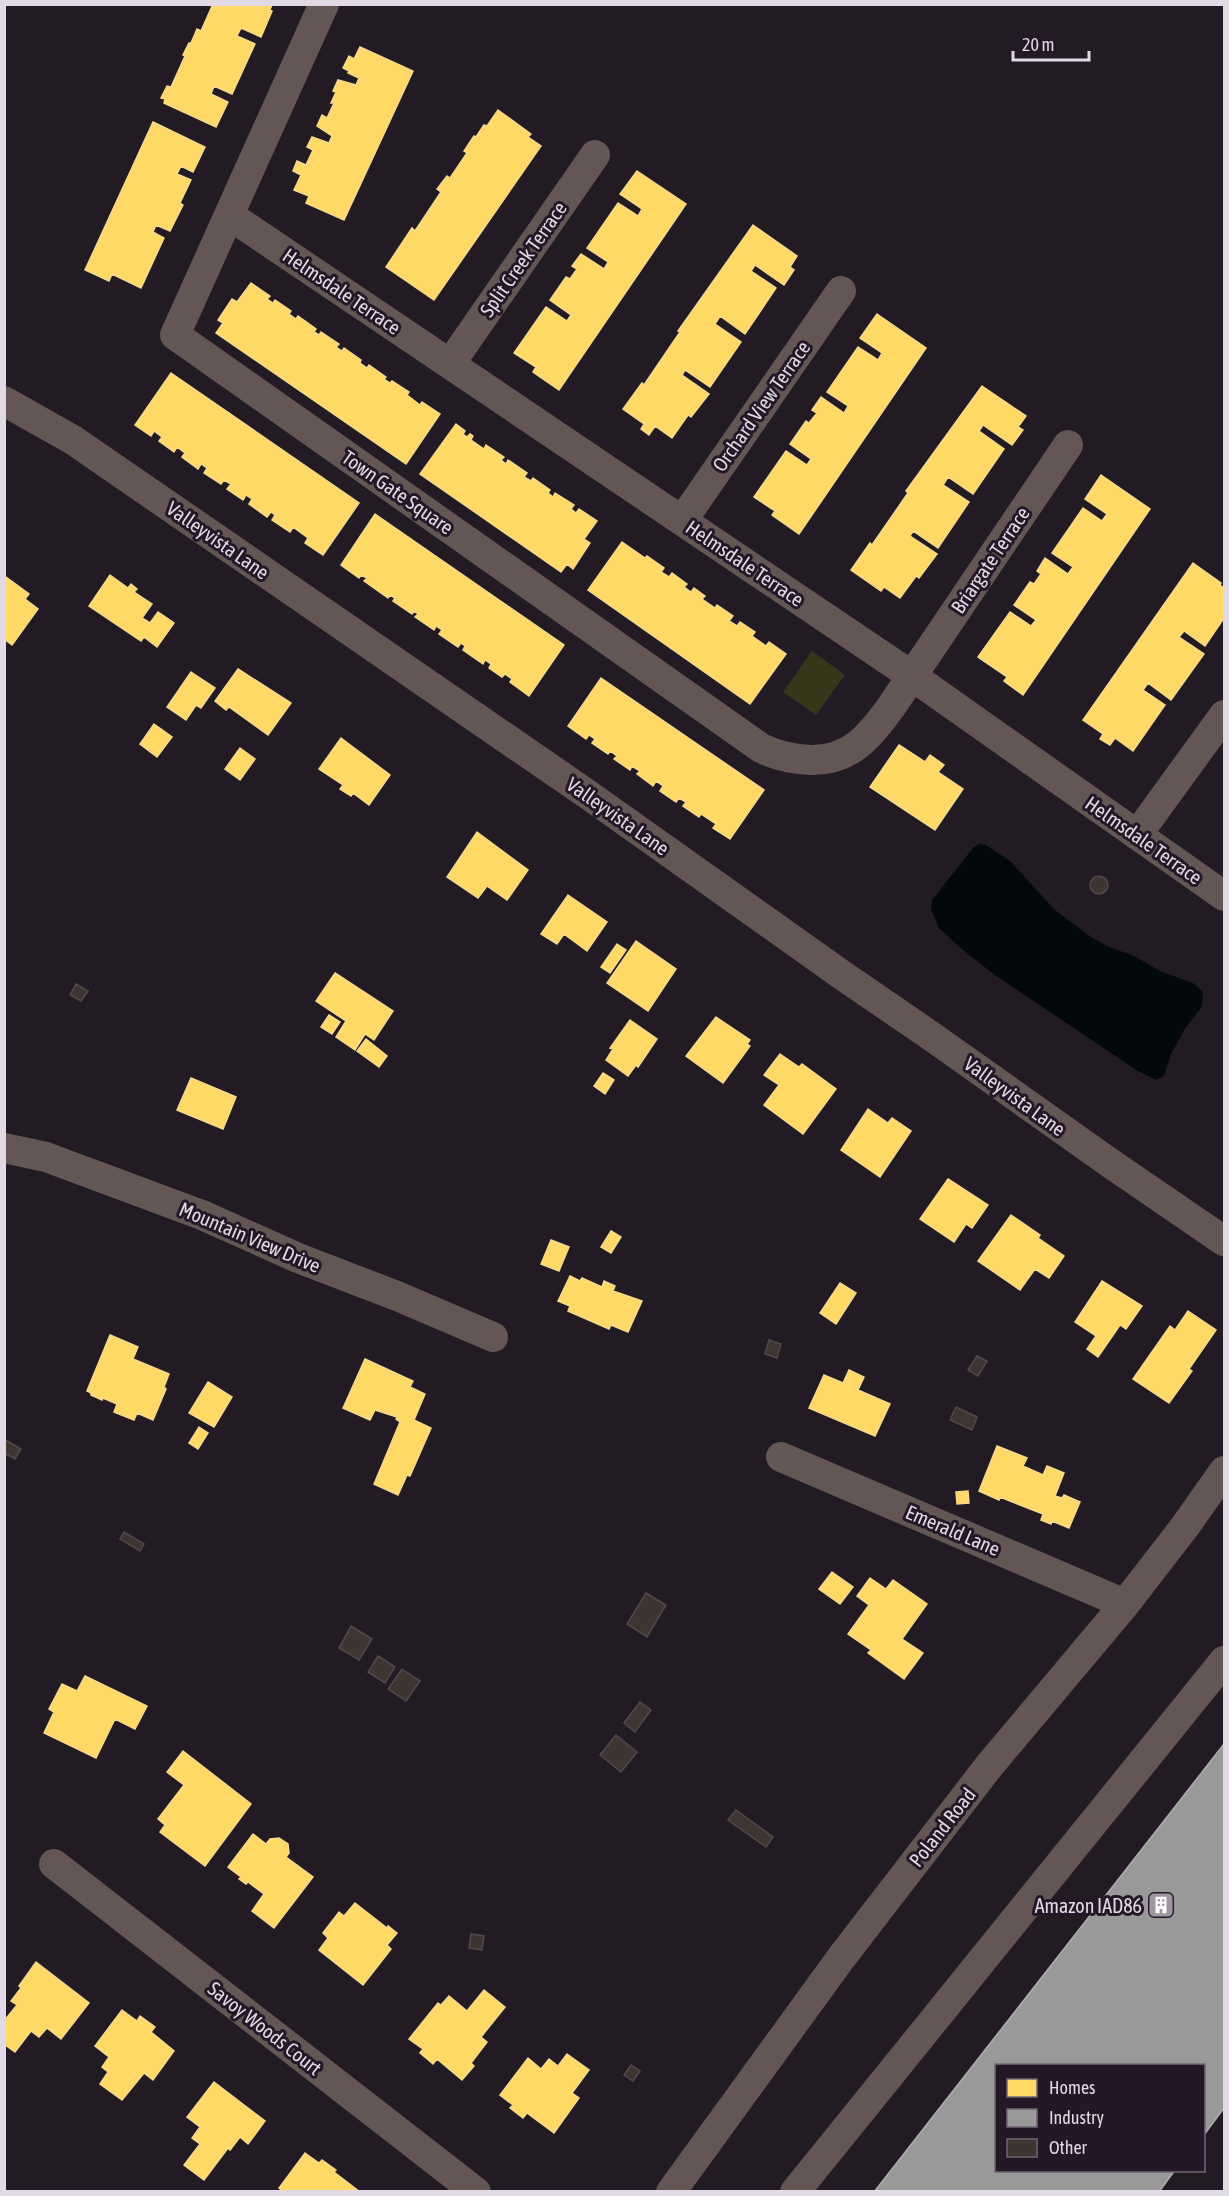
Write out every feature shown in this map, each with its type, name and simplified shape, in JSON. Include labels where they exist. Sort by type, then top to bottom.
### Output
[{"type":"street","name":"Town Gate Square","points":[[324,4],[175,335],[760,748],[779,757],[820,760],[839,757],[869,736],[912,676]]},
{"type":"street","name":"Split Creek Terrace","points":[[450,363],[595,155]]},
{"type":"street","name":"Helmsdale Terrace","points":[[229,214],[912,676],[1224,896]]},
{"type":"street","name":"Orchard View Terrace","points":[[682,521],[840,291]]},
{"type":"street","name":"Valleyvista Lane","points":[[4,401],[59,430],[590,796],[1224,1241]]},
{"type":"street","name":"Briargate Terrace","points":[[912,676],[1068,445]]},
{"type":"street","points":[[1137,835],[1224,715]]},
{"type":"street","name":"Mountain View Drive","points":[[4,1148],[46,1157],[202,1215],[298,1258],[397,1296],[493,1337]]},
{"type":"street","name":"Emerald Lane","points":[[781,1457],[1125,1604]]},
{"type":"street","name":"Poland Road","points":[[671,2192],[841,1958],[989,1766],[1125,1604],[1224,1471]]},
{"type":"street","points":[[795,2192],[1224,1661]]},
{"type":"street","name":"Savoy Woods Court","points":[[54,1864],[476,2192]]},
{"type":"green space","points":[[812,651],[845,675],[816,715],[783,692]]},
{"type":"shaded area","points":[[979,844],[986,845],[1010,861],[1055,910],[1091,937],[1109,947],[1134,956],[1160,971],[1195,984],[1202,991],[1201,1008],[1186,1027],[1171,1054],[1164,1076],[1156,1080],[1136,1070],[995,975],[939,928],[931,909],[932,900],[973,848]]},
{"type":"building: Homes","points":[[213,4],[272,4],[270,10],[272,11],[261,37],[241,28],[237,36],[255,44],[232,94],[214,86],[211,94],[228,102],[216,127],[164,103],[165,99],[161,98],[167,86],[171,87],[189,43],[197,29],[201,31]]},
{"type":"building: Homes","points":[[360,47],[413,71],[344,220],[306,203],[309,196],[294,190],[301,175],[293,171],[297,161],[306,165],[313,150],[307,147],[312,137],[329,143],[332,136],[317,126],[322,115],[327,118],[334,103],[331,103],[336,92],[333,91],[338,80],[356,85],[359,78],[343,68],[349,56],[354,59]]},
{"type":"building: Homes","points":[[498,110],[531,134],[528,137],[541,146],[434,300],[386,267],[412,228],[415,231],[441,192],[437,189],[447,176],[450,178],[467,153],[464,151],[474,136],[476,137],[484,125],[487,126]]},
{"type":"building: Homes","points":[[153,122],[205,147],[193,172],[181,166],[177,174],[191,180],[180,203],[183,205],[170,231],[156,225],[153,232],[164,238],[141,288],[112,274],[109,281],[85,270]]},
{"type":"building: Homes","points":[[637,171],[686,204],[559,390],[533,372],[536,367],[514,353],[546,307],[567,321],[571,315],[550,300],[566,277],[570,279],[577,269],[572,266],[581,254],[604,269],[608,262],[587,248],[618,203],[638,216],[642,209],[620,194]]},
{"type":"building: Homes","points":[[753,225],[797,256],[790,267],[794,270],[784,285],[755,265],[751,271],[776,288],[745,334],[720,316],[715,324],[741,342],[710,387],[685,370],[682,375],[709,394],[691,417],[688,415],[672,438],[655,426],[649,435],[641,429],[644,424],[623,409],[642,383],[644,385],[680,332],[678,331]]},
{"type":"building: Homes","points":[[251,283],[270,296],[267,299],[273,303],[275,300],[291,311],[289,314],[296,319],[298,316],[316,329],[314,332],[319,335],[321,332],[339,344],[336,347],[342,351],[344,348],[361,360],[360,363],[367,368],[369,365],[386,377],[384,379],[390,383],[392,381],[409,392],[407,395],[420,405],[422,402],[440,414],[406,464],[216,333],[223,323],[218,320],[232,299],[237,302]]},
{"type":"building: Homes","points":[[877,314],[926,348],[799,534],[772,515],[775,511],[754,497],[786,451],[807,465],[811,459],[790,444],[806,421],[809,423],[817,413],[812,410],[821,397],[844,413],[848,406],[827,392],[858,347],[878,360],[882,353],[860,338]]},
{"type":"building: Homes","points":[[171,373],[359,503],[323,555],[305,543],[308,538],[293,527],[290,532],[272,520],[275,515],[271,512],[267,517],[249,504],[252,499],[246,495],[243,500],[227,489],[231,484],[224,480],[221,484],[204,473],[207,468],[201,464],[198,469],[182,457],[185,453],[177,447],[174,452],[159,441],[162,437],[154,431],[151,436],[135,425]]},
{"type":"building: Homes","points":[[982,386],[1026,416],[1018,427],[1023,430],[1012,445],[983,425],[979,431],[1004,449],[973,494],[948,477],[943,485],[969,502],[938,548],[913,531],[910,536],[937,554],[919,578],[916,576],[900,598],[884,587],[881,591],[851,570],[870,543],[872,545],[908,493],[906,491]]},
{"type":"building: Homes","points":[[456,424],[465,431],[463,434],[467,437],[470,434],[473,436],[471,440],[484,449],[486,445],[504,457],[501,460],[506,464],[508,460],[527,473],[524,477],[531,481],[533,478],[550,490],[548,493],[553,497],[555,493],[574,505],[571,509],[576,513],[579,509],[597,521],[584,539],[590,543],[573,569],[567,564],[561,572],[420,474]]},
{"type":"building: Homes","points":[[1101,475],[1150,509],[1023,695],[1004,681],[1007,677],[978,657],[1010,612],[1031,626],[1036,620],[1014,605],[1030,582],[1034,584],[1041,574],[1037,571],[1045,558],[1068,574],[1073,567],[1052,553],[1083,508],[1102,521],[1107,514],[1085,499]]},
{"type":"building: Homes","points":[[375,514],[564,645],[529,696],[510,682],[512,679],[505,674],[502,677],[489,668],[491,664],[485,660],[483,664],[463,650],[465,646],[461,643],[458,647],[439,634],[442,630],[436,626],[434,630],[415,617],[418,614],[414,611],[412,614],[393,601],[395,598],[390,595],[388,598],[364,581],[367,578],[361,575],[359,578],[341,565]]},
{"type":"building: Homes","points":[[622,542],[664,568],[661,572],[669,577],[672,573],[687,584],[684,587],[691,592],[694,588],[705,596],[702,599],[715,608],[717,605],[733,616],[729,621],[737,626],[740,622],[755,632],[752,636],[766,646],[769,642],[786,654],[750,704],[588,590]]},
{"type":"building: Homes","points":[[1193,563],[1221,583],[1220,585],[1224,588],[1224,618],[1205,646],[1184,631],[1179,637],[1204,654],[1171,700],[1148,683],[1143,690],[1165,705],[1133,751],[1115,738],[1110,745],[1100,739],[1103,734],[1083,720]]},
{"type":"building: Homes","points":[[110,575],[128,588],[131,584],[137,589],[134,592],[152,604],[142,618],[150,623],[158,612],[174,623],[157,647],[144,637],[141,641],[89,606]]},
{"type":"building: Homes","points":[[6,577],[29,594],[25,599],[38,609],[12,645],[4,639]]},
{"type":"building: Homes","points":[[238,669],[291,703],[268,735],[229,707],[226,710],[215,701]]},
{"type":"building: Homes","points":[[191,672],[215,688],[201,708],[196,705],[186,720],[167,707]]},
{"type":"building: Homes","points":[[601,678],[764,790],[730,839],[713,828],[716,824],[701,814],[699,817],[683,806],[686,802],[679,798],[676,802],[660,791],[663,786],[656,781],[653,786],[637,774],[640,771],[632,766],[630,770],[614,759],[617,756],[610,751],[608,754],[592,743],[595,739],[589,735],[586,739],[568,726]]},
{"type":"building: Homes","points":[[154,724],[172,737],[157,757],[140,744]]},
{"type":"building: Homes","points":[[341,738],[390,775],[369,805],[353,793],[351,796],[340,789],[343,785],[319,769]]},
{"type":"building: Homes","points":[[899,745],[925,762],[930,755],[944,765],[938,772],[963,789],[935,830],[870,787]]},
{"type":"building: Homes","points":[[240,748],[255,759],[240,780],[225,769]]},
{"type":"building: Homes","points":[[477,832],[528,870],[507,900],[487,886],[478,898],[447,877]]},
{"type":"building: Homes","points":[[568,895],[607,922],[587,951],[564,934],[557,944],[541,934]]},
{"type":"building: Homes","points":[[636,941],[676,969],[648,1011],[607,983]]},
{"type":"building: Homes","points":[[617,944],[626,950],[610,973],[601,967]]},
{"type":"building: Homes","points":[[335,973],[393,1011],[374,1040],[365,1034],[355,1050],[336,1037],[346,1021],[316,1001]]},
{"type":"building: Homes","points":[[329,1015],[340,1022],[332,1034],[321,1027]]},
{"type":"building: Homes","points":[[716,1017],[750,1040],[747,1044],[750,1046],[723,1083],[686,1056]]},
{"type":"building: Homes","points":[[630,1020],[657,1039],[638,1067],[636,1065],[628,1076],[606,1060],[613,1049],[610,1048]]},
{"type":"building: Homes","points":[[366,1039],[387,1056],[379,1067],[357,1051]]},
{"type":"building: Homes","points":[[780,1054],[799,1067],[802,1064],[836,1089],[803,1134],[764,1105],[779,1085],[764,1075]]},
{"type":"building: Homes","points":[[603,1073],[614,1080],[605,1094],[594,1086]]},
{"type":"building: Homes","points":[[191,1078],[236,1097],[223,1129],[177,1110]]},
{"type":"building: Homes","points":[[868,1109],[888,1123],[892,1118],[911,1131],[880,1177],[841,1150]]},
{"type":"building: Homes","points":[[948,1179],[988,1205],[972,1228],[966,1224],[954,1242],[920,1219]]},
{"type":"building: Homes","points":[[1011,1215],[1040,1235],[1038,1238],[1064,1256],[1049,1278],[1035,1269],[1020,1290],[978,1261]]},
{"type":"building: Homes","points":[[611,1231],[621,1237],[611,1253],[601,1247]]},
{"type":"building: Homes","points":[[551,1240],[569,1247],[559,1271],[541,1264]]},
{"type":"building: Homes","points":[[570,1276],[580,1281],[582,1278],[602,1287],[604,1281],[615,1286],[613,1291],[642,1301],[628,1332],[611,1325],[609,1329],[568,1311],[570,1306],[558,1301]]},
{"type":"building: Homes","points":[[1102,1281],[1142,1306],[1126,1329],[1120,1325],[1098,1357],[1087,1349],[1096,1336],[1075,1322]]},
{"type":"building: Homes","points":[[840,1283],[856,1293],[836,1324],[820,1313]]},
{"type":"building: Homes","points":[[1188,1311],[1216,1330],[1189,1369],[1192,1371],[1169,1403],[1133,1379],[1170,1326],[1175,1330]]},
{"type":"building: Homes","points":[[110,1335],[138,1347],[133,1359],[169,1374],[164,1387],[166,1389],[153,1420],[137,1413],[134,1420],[114,1412],[117,1404],[103,1398],[102,1400],[87,1391]]},
{"type":"building: Homes","points":[[365,1359],[413,1381],[410,1387],[425,1394],[414,1420],[431,1428],[410,1476],[407,1475],[398,1495],[374,1484],[400,1422],[396,1419],[397,1417],[375,1410],[370,1420],[343,1408]]},
{"type":"building: Homes","points":[[849,1370],[864,1377],[858,1390],[890,1404],[875,1436],[809,1408],[824,1375],[843,1383]]},
{"type":"building: Homes","points":[[208,1382],[232,1397],[214,1427],[189,1413]]},
{"type":"building: Homes","points":[[199,1427],[208,1433],[198,1449],[189,1443]]},
{"type":"building: Homes","points":[[997,1446],[1027,1458],[1023,1466],[1043,1475],[1047,1466],[1064,1473],[1055,1496],[1062,1498],[1064,1495],[1080,1502],[1069,1528],[1052,1521],[1051,1524],[1041,1520],[1043,1514],[979,1491]]},
{"type":"building: Homes","points":[[968,1491],[969,1503],[957,1504],[956,1492]]},
{"type":"building: Homes","points":[[832,1572],[853,1587],[840,1604],[819,1589]]},
{"type":"building: Homes","points":[[870,1578],[886,1589],[893,1580],[927,1604],[902,1639],[923,1653],[904,1679],[868,1653],[871,1650],[848,1634],[869,1605],[857,1596]]},
{"type":"building: Homes","points":[[85,1676],[147,1706],[135,1729],[115,1719],[96,1758],[44,1733],[54,1712],[49,1709],[62,1684],[77,1691]]},
{"type":"building: Homes","points":[[183,1751],[251,1804],[205,1866],[160,1832],[165,1825],[158,1819],[184,1785],[167,1772]]},
{"type":"building: Homes","points":[[253,1834],[266,1844],[270,1839],[279,1838],[288,1844],[289,1853],[286,1857],[313,1877],[274,1928],[252,1911],[264,1894],[248,1882],[246,1884],[239,1879],[241,1877],[228,1867]]},
{"type":"building: Homes","points":[[355,1903],[397,1933],[387,1945],[391,1949],[363,1985],[319,1950],[328,1938],[323,1933],[339,1912],[344,1916]]},
{"type":"building: Homes","points":[[36,1962],[89,2003],[61,2039],[47,2028],[39,2037],[31,2031],[15,2052],[4,2044],[4,2021],[17,2005],[11,2001]]},
{"type":"building: Homes","points":[[484,1990],[505,2007],[481,2037],[487,2042],[471,2063],[474,2066],[462,2080],[437,2059],[433,2064],[420,2053],[423,2049],[409,2039],[438,2003],[441,2005],[449,1996],[467,2011]]},
{"type":"building: Homes","points":[[122,2010],[137,2021],[140,2016],[155,2027],[151,2032],[174,2051],[153,2080],[144,2073],[122,2100],[100,2084],[108,2072],[102,2067],[109,2057],[95,2046]]},
{"type":"building: Homes","points":[[567,2054],[589,2070],[572,2093],[579,2098],[554,2133],[527,2113],[523,2118],[510,2108],[513,2105],[500,2095],[528,2058],[541,2069],[549,2059],[558,2066]]},
{"type":"building: Homes","points":[[214,2082],[265,2121],[248,2144],[240,2137],[230,2150],[228,2148],[204,2180],[184,2165],[200,2144],[192,2138],[200,2127],[187,2117]]},
{"type":"building: Homes","points":[[305,2153],[319,2163],[322,2160],[360,2192],[284,2192],[279,2188]]},
{"type":"building: Industry","name":"Amazon IAD86","points":[[1224,1744],[1224,2108],[1205,2134],[1205,2064],[995,2064],[995,2172],[1174,2172],[1159,2192],[874,2192]]},
{"type":"building: Other","points":[[1095,876],[1103,876],[1108,881],[1106,892],[1095,894],[1090,889],[1090,881]]},
{"type":"building: Other","points":[[76,984],[88,991],[81,1001],[70,995]]},
{"type":"building: Other","points":[[769,1340],[781,1344],[777,1358],[765,1354]]},
{"type":"building: Other","points":[[977,1356],[987,1361],[978,1376],[968,1370]]},
{"type":"building: Other","points":[[956,1407],[977,1417],[972,1430],[950,1420]]},
{"type":"building: Other","points":[[4,1439],[21,1449],[15,1459],[4,1453]]},
{"type":"building: Other","points":[[124,1532],[144,1544],[140,1551],[120,1539]]},
{"type":"building: Other","points":[[646,1593],[666,1605],[647,1637],[627,1624]]},
{"type":"building: Other","points":[[351,1626],[372,1639],[359,1660],[339,1648]]},
{"type":"building: Other","points":[[378,1656],[395,1667],[385,1683],[368,1672]]},
{"type":"building: Other","points":[[402,1669],[420,1681],[406,1701],[388,1689]]},
{"type":"building: Other","points":[[640,1702],[651,1710],[635,1732],[624,1723]]},
{"type":"building: Other","points":[[616,1735],[637,1752],[621,1772],[600,1755]]},
{"type":"building: Other","points":[[736,1810],[773,1837],[766,1847],[728,1820]]},
{"type":"building: Other","points":[[471,1934],[484,1936],[482,1950],[469,1948]]},
{"type":"building: Other","points":[[631,2065],[640,2071],[633,2081],[624,2075]]},
{"type":"place","name":"Amazon IAD86","points":[[1161,1905]]}]
